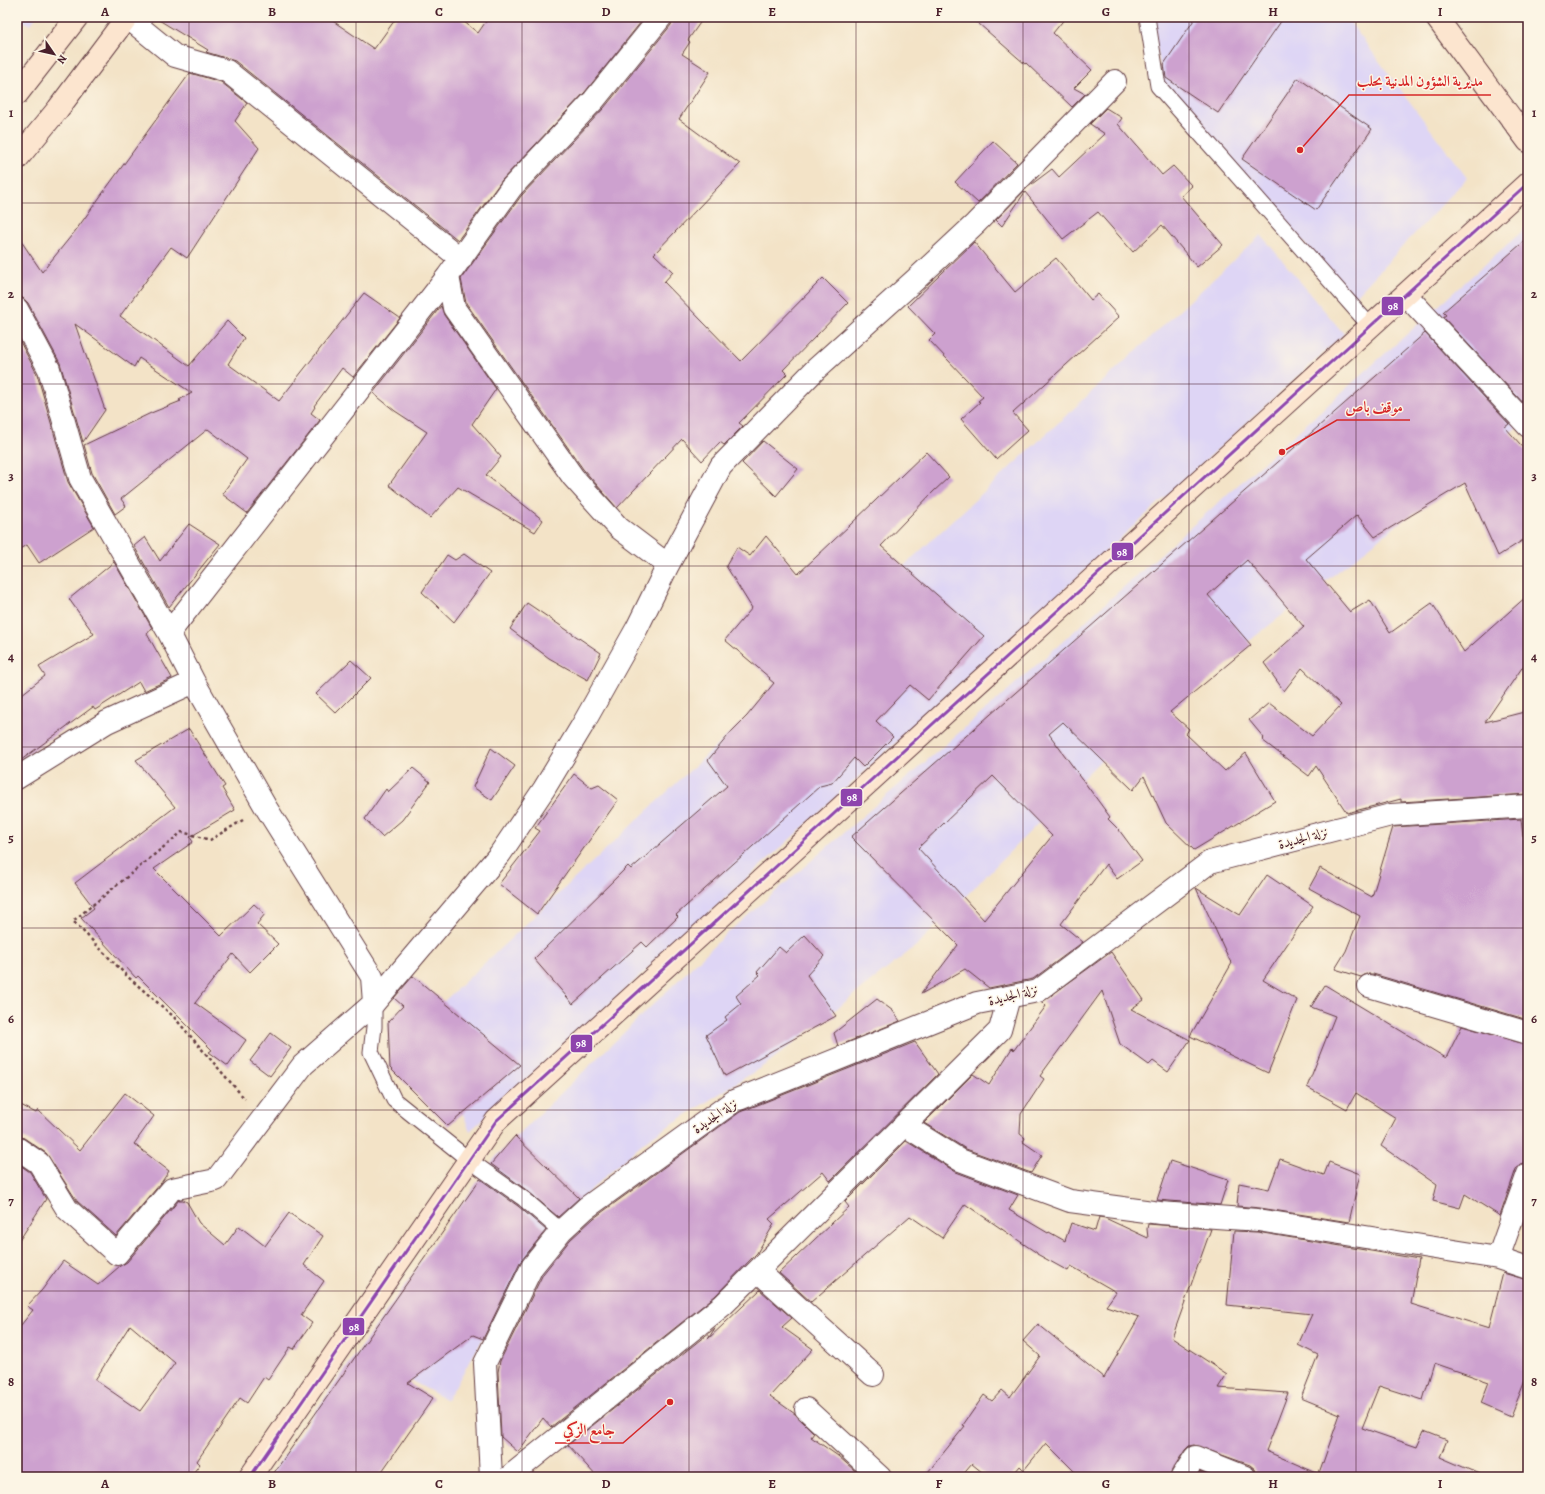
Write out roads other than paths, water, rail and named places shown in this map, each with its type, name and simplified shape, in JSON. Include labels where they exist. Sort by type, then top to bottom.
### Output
[{"type":"main road","points":[[17,94],[77,17]]},
{"type":"main road","points":[[17,159],[58,109],[127,17]]},
{"type":"main road","points":[[1436,17],[1528,141]]},
{"type":"main road","points":[[250,1477],[496,1121],[1528,183]]},
{"type":"street","points":[[127,17],[175,56],[227,71],[461,259]]},
{"type":"street","points":[[169,633],[448,276],[511,188],[594,100],[661,17]]},
{"type":"street","points":[[17,1148],[39,1163],[67,1209],[117,1254],[172,1189],[216,1180],[303,1065],[374,1003],[505,847],[544,789],[582,726],[637,628],[668,565],[721,466],[816,369],[910,285],[975,224],[1114,81]]},
{"type":"street","points":[[448,276],[454,308],[573,477],[619,528],[668,565]]},
{"type":"street","points":[[1406,294],[1528,426]]},
{"type":"street","points":[[17,309],[49,369],[80,478],[169,633],[194,682],[265,806],[372,977],[374,1003]]},
{"type":"street","points":[[18,775],[107,722],[194,682]]},
{"type":"street","name":"نزلة الجديدة","points":[[491,1477],[485,1363],[532,1267],[561,1231],[586,1208],[734,1101],[977,1004],[1038,991],[1210,862],[1391,815],[1528,806]]},
{"type":"street","points":[[1369,986],[1528,1032]]},
{"type":"street","points":[[509,1477],[723,1305],[1000,1030],[1009,997]]},
{"type":"street","points":[[904,1125],[960,1160],[1070,1201],[1160,1214],[1258,1220],[1498,1258],[1528,1268]]},
{"type":"street","points":[[1498,1258],[1528,1174]]},
{"type":"street","points":[[758,1271],[873,1375]]},
{"type":"street","points":[[806,1409],[880,1477]]},
{"type":"street","points":[[1182,1477],[1195,1457],[1245,1477]]},
{"type":"lane","points":[[1147,17],[1158,86],[1371,326]]},
{"type":"lane","points":[[374,1003],[374,1027],[371,1052],[394,1100],[469,1160],[524,1199],[561,1231]]},
{"type":"place","name":"مديرية الشؤون المدنية بحلب","points":[[1300,150]]},
{"type":"place","name":"موقف باص","points":[[1282,452]]},
{"type":"place","name":"جامع الزكي","points":[[670,1402]]}]
